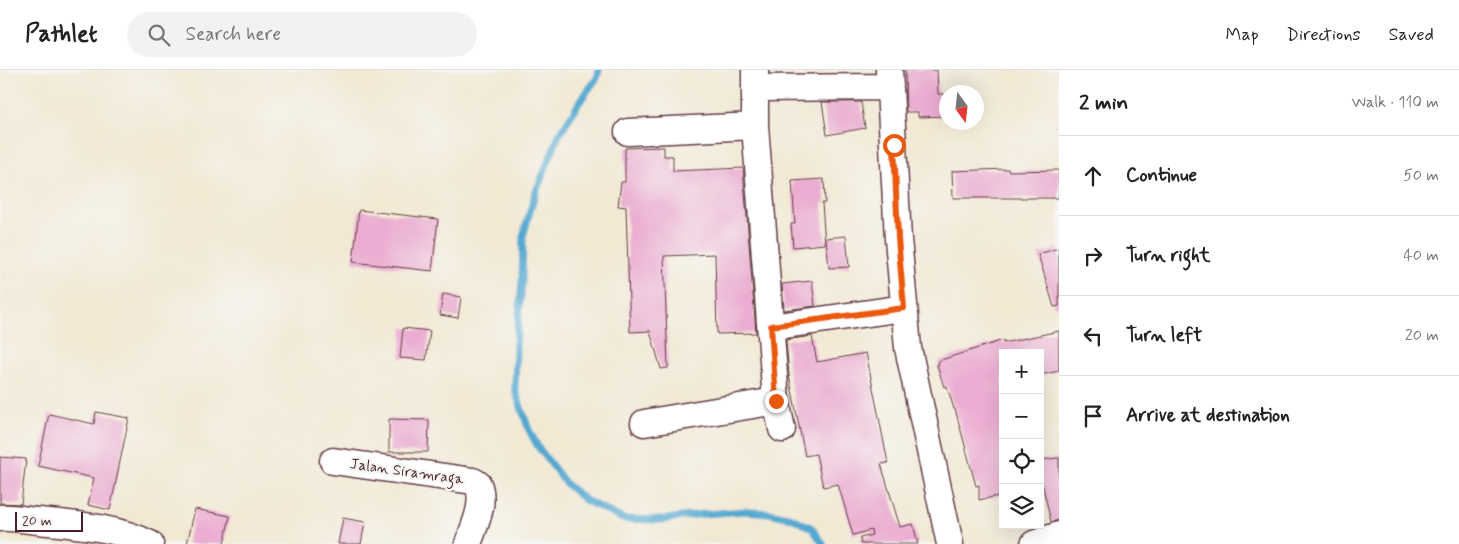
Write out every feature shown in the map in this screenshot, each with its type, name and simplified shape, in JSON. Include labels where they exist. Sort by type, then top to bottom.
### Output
[{"type":"street","points":[[782,429],[776,401],[755,126],[755,79],[889,78],[904,308],[910,357],[950,544]]},
{"type":"street","points":[[628,132],[755,126]]},
{"type":"street","points":[[771,326],[904,308]]},
{"type":"street","points":[[644,423],[776,401]]},
{"type":"street","name":"Jalan Siramraga","points":[[333,461],[473,481],[478,484],[482,495],[479,512],[468,544]]},
{"type":"street","points":[[0,518],[59,534],[108,530],[150,544]]},
{"type":"street","points":[[1034,544],[1059,535]]},
{"type":"building","points":[[905,70],[937,70],[939,116],[918,117],[918,112],[906,112]]},
{"type":"building","points":[[822,102],[861,102],[865,128],[827,135]]},
{"type":"building","points":[[664,147],[664,156],[673,156],[673,171],[743,168],[756,333],[717,334],[715,254],[664,256],[668,368],[661,369],[650,331],[630,332],[626,207],[618,206],[621,182],[625,182],[625,148]]},
{"type":"building","points":[[1008,169],[1009,171],[1059,170],[1059,198],[953,198],[952,171]]},
{"type":"building","points":[[824,179],[825,203],[822,203],[825,244],[793,247],[791,224],[795,224],[792,181]]},
{"type":"building","points":[[359,210],[438,219],[432,271],[353,262]]},
{"type":"building","points":[[846,236],[849,267],[829,268],[826,238]]},
{"type":"building","points":[[1059,248],[1059,306],[1054,307],[1038,254]]},
{"type":"building","points":[[812,281],[815,306],[784,310],[782,284]]},
{"type":"building","points":[[443,294],[461,297],[458,318],[440,315]]},
{"type":"building","points":[[403,328],[430,331],[426,360],[400,358]]},
{"type":"building","points":[[1059,331],[1059,371],[1044,374],[1044,349],[999,349],[999,496],[979,500],[979,485],[976,486],[955,409],[947,386],[944,387],[937,365],[939,364],[938,361],[1003,340],[1003,343]]},
{"type":"building","points":[[812,336],[817,362],[866,353],[888,463],[881,464],[900,527],[913,524],[918,544],[861,544],[860,538],[872,535],[871,530],[853,535],[838,484],[823,487],[816,454],[805,456],[789,375],[786,340]]},
{"type":"building","points":[[96,412],[129,418],[110,510],[88,505],[94,478],[38,466],[49,414],[94,424]]},
{"type":"building","points":[[389,419],[429,420],[428,452],[389,452]]},
{"type":"building","points":[[0,457],[26,459],[21,504],[0,503]]},
{"type":"building","points":[[1059,458],[1059,520],[1051,522],[1044,491],[1044,460]]},
{"type":"building","points":[[195,509],[230,516],[224,544],[187,544]]},
{"type":"building","points":[[343,518],[365,522],[361,544],[338,544]]},
{"type":"waterway","points":[[599,70],[597,78],[559,135],[535,194],[523,236],[515,390],[529,430],[538,447],[567,485],[585,500],[623,519],[660,520],[746,511],[769,513],[792,518],[812,528],[823,544]]},
{"type":"route","points":[[776,401],[771,326],[904,308],[898,238],[894,145]]}]
